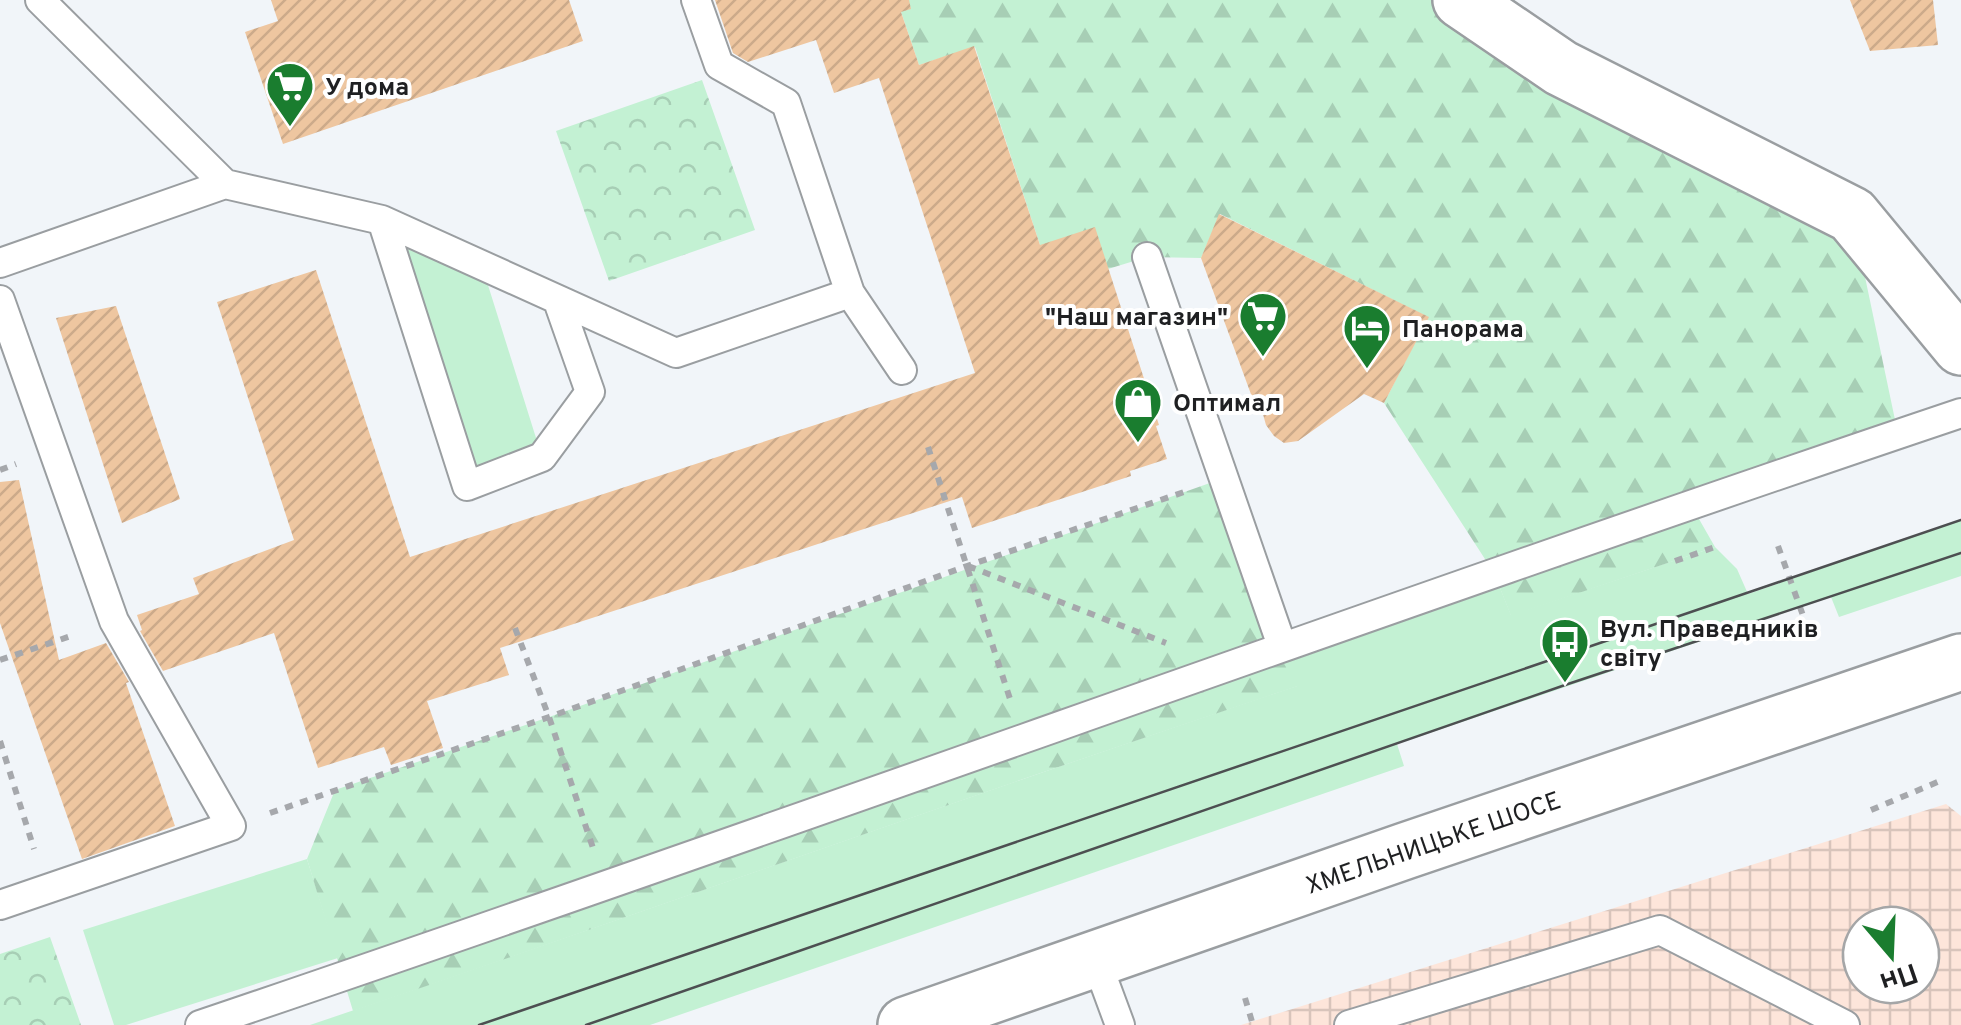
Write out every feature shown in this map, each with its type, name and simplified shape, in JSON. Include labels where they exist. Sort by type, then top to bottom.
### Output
[{"type":"main road","points":[[1461,0],[1561,68],[1852,215],[1961,347]]},
{"type":"main road","name":"ХМЕЛЬНИЦЬКЕ ШОСЕ","points":[[936,1020],[1423,845],[1961,662]]},
{"type":"lane","points":[[40,0],[226,184],[382,220],[676,353],[850,293]]},
{"type":"lane","points":[[696,0],[719,66],[786,103],[850,293],[902,370]]},
{"type":"lane","points":[[0,263],[226,184]]},
{"type":"lane","points":[[382,220],[467,486],[542,457],[590,392],[558,301]]},
{"type":"lane","points":[[1147,258],[1282,646]]},
{"type":"lane","points":[[0,300],[114,621],[230,826],[0,905]]},
{"type":"lane","points":[[200,1025],[1672,510],[1961,413]]},
{"type":"lane","points":[[1349,1025],[1660,930],[1845,1025]]},
{"type":"lane","points":[[1096,960],[1120,1025]]},
{"type":"path","points":[[928,446],[1023,738]]},
{"type":"path","points":[[230,826],[1224,478]]},
{"type":"path","points":[[1778,546],[1804,622]]},
{"type":"path","points":[[1674,561],[1715,547]]},
{"type":"path","points":[[967,566],[1226,666]]},
{"type":"path","points":[[0,660],[114,621]]},
{"type":"path","points":[[515,628],[605,886]]},
{"type":"path","points":[[0,741],[47,889]]},
{"type":"path","points":[[1870,810],[1940,781]]},
{"type":"path","points":[[1245,998],[1253,1025]]},
{"type":"shaded area","points":[[1946,804],[1961,816],[1961,1025],[1241,1025]]},
{"type":"green space","points":[[897,0],[1461,0],[1852,215],[1898,434],[1691,505],[1715,547],[1511,616],[1494,573],[1384,403],[1428,317],[1220,214],[1201,258],[1147,257],[1108,269],[1040,245],[975,47],[919,65]]},
{"type":"green space","points":[[702,80],[755,230],[609,281],[556,131]]},
{"type":"green space","points":[[382,220],[482,266],[542,457],[467,486]]},
{"type":"green space","points":[[1224,478],[1298,686],[353,1011],[307,859],[335,790]]},
{"type":"green space","points":[[1961,520],[1961,576],[1839,617],[1831,597],[1397,744],[1404,766],[650,1025],[310,1025],[1297,686],[1282,646],[1494,573],[1511,615],[1715,547],[1737,569],[1748,594]]},
{"type":"green space","points":[[307,859],[338,958],[126,1025],[114,1025],[83,930]]},
{"type":"green space","points":[[50,937],[81,1025],[0,1025],[0,954]]},
{"type":"building","points":[[271,0],[569,0],[583,41],[283,144],[245,32],[278,21]]},
{"type":"building","points":[[715,0],[909,0],[911,9],[901,12],[919,65],[974,46],[1040,245],[1095,227],[1167,459],[1130,471],[1131,476],[972,528],[962,497],[500,648],[509,675],[427,701],[443,748],[391,765],[384,747],[318,768],[274,633],[163,671],[140,631],[137,615],[199,594],[193,578],[294,540],[217,302],[316,270],[410,557],[975,373],[879,78],[834,93],[816,40],[748,62],[733,53]]},
{"type":"building","points":[[1850,0],[1933,0],[1938,45],[1870,51]]},
{"type":"building","points":[[1219,214],[1429,317],[1384,403],[1364,394],[1298,441],[1284,443],[1274,436],[1266,425],[1259,400],[1252,397],[1201,258]]},
{"type":"building","points":[[116,306],[180,499],[122,523],[56,318]]},
{"type":"building","points":[[19,480],[59,660],[106,643],[129,682],[126,683],[175,826],[82,859],[0,623],[0,482]]},
{"type":"tram line","points":[[479,1025],[1961,520]]},
{"type":"tram line","points":[[586,1025],[1565,685],[1961,553]]},
{"type":"place","name":"У дома","points":[[290,128]]},
{"type":"place","name":"\"Наш магазин\"","points":[[1263,358]]},
{"type":"place","name":"Панорама","points":[[1367,370]]},
{"type":"place","name":"Оптимал","points":[[1138,444]]},
{"type":"place","name":"Вул. Праведників світу","points":[[1565,684]]}]
